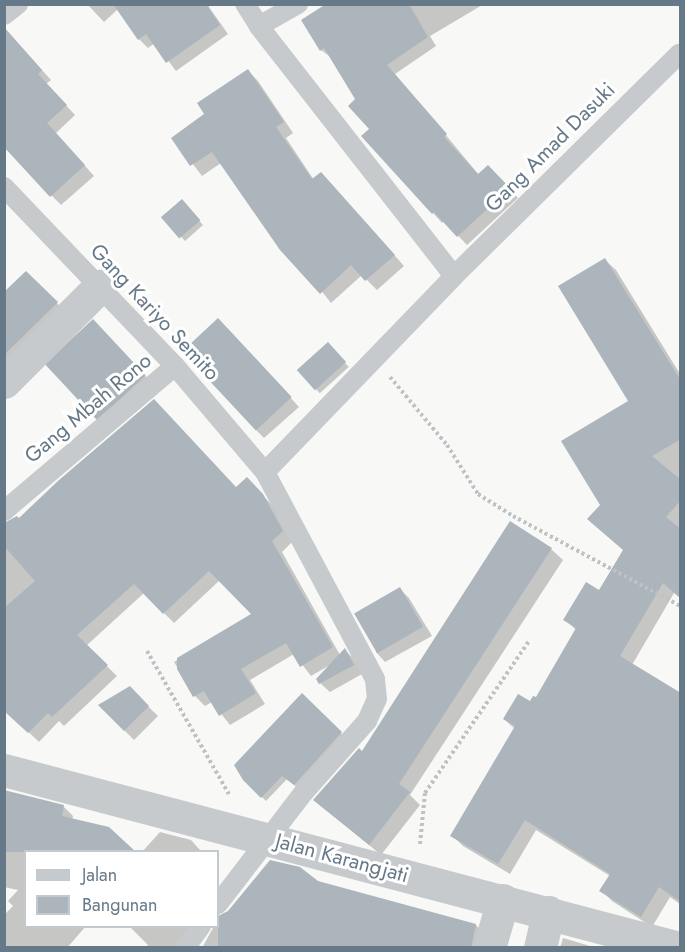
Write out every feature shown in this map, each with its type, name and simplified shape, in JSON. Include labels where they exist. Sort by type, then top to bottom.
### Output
[{"type":"street","points":[[4,382],[100,286]]},
{"type":"street","name":"Jalan Karangjati","points":[[4,770],[678,948]]},
{"type":"street","points":[[489,948],[503,900]]},
{"type":"street","points":[[540,948],[548,912]]},
{"type":"lane","points":[[4,15],[18,4]]},
{"type":"lane","points":[[246,4],[259,26],[454,276]]},
{"type":"lane","points":[[259,26],[298,4]]},
{"type":"lane","name":"Gang Amad Dasuki","points":[[265,472],[454,276],[681,53]]},
{"type":"lane","name":"Gang Kariyo Semito","points":[[4,188],[175,366],[265,472],[375,680],[377,699],[367,721],[304,792],[259,836],[219,902]]},
{"type":"lane","name":"Gang Mbah Rono","points":[[4,511],[175,366]]},
{"type":"lane","points":[[185,948],[200,928]]},
{"type":"path","points":[[375,358],[447,445],[468,482],[478,494],[513,516],[681,606]]},
{"type":"path","points":[[416,878],[425,793],[529,641]]},
{"type":"path","points":[[147,651],[259,836]]},
{"type":"building","points":[[113,4],[206,4],[220,25],[166,63],[146,34],[138,40]]},
{"type":"building","points":[[326,4],[409,4],[428,37],[387,65],[447,134],[444,137],[478,174],[488,165],[510,188],[457,237],[434,212],[432,214],[361,136],[369,129],[348,106],[355,99],[324,48],[320,51],[301,20]]},
{"type":"building","points":[[4,27],[42,70],[38,74],[67,105],[47,123],[85,165],[50,197],[4,147]]},
{"type":"building","points":[[248,69],[284,122],[276,127],[312,179],[321,172],[395,255],[365,281],[351,265],[320,294],[280,250],[212,152],[190,166],[171,138],[204,114],[197,103]]},
{"type":"building","points":[[182,199],[200,220],[179,239],[161,217]]},
{"type":"building","points":[[605,258],[681,381],[681,439],[652,456],[681,480],[681,500],[666,517],[681,529],[681,599],[663,583],[620,656],[681,693],[681,902],[659,887],[641,917],[599,891],[610,874],[525,820],[498,864],[450,836],[515,726],[503,719],[518,694],[530,701],[533,696],[536,697],[576,628],[563,620],[586,582],[599,590],[623,550],[587,519],[600,505],[561,441],[628,401],[558,286]]},
{"type":"building","points":[[26,271],[58,302],[4,355],[4,292]]},
{"type":"building","points":[[218,318],[292,397],[256,430],[182,351]]},
{"type":"building","points":[[93,319],[146,375],[97,420],[45,364]]},
{"type":"building","points":[[328,342],[346,362],[315,390],[297,370]]},
{"type":"building","points":[[154,399],[236,487],[247,477],[263,494],[283,531],[272,541],[333,647],[300,667],[286,643],[241,669],[256,693],[219,716],[204,691],[193,697],[177,669],[177,658],[251,614],[209,571],[163,614],[134,584],[77,635],[108,665],[52,717],[48,713],[28,733],[4,711],[4,608],[35,581],[4,546],[4,523],[17,516],[19,518],[59,480]]},
{"type":"building","points":[[510,521],[552,548],[399,784],[410,792],[369,845],[313,800],[359,748],[362,751]]},
{"type":"building","points":[[400,587],[423,627],[377,653],[354,614]]},
{"type":"building","points":[[345,648],[354,665],[319,684],[316,679]]},
{"type":"building","points":[[130,686],[149,706],[124,731],[98,705]]},
{"type":"building","points":[[302,693],[342,732],[294,785],[282,776],[261,798],[243,780],[234,765]]},
{"type":"building","points":[[4,790],[64,805],[62,816],[109,827],[134,850],[24,850],[24,852],[4,852]]},
{"type":"building","points":[[270,860],[300,867],[318,881],[476,924],[471,948],[218,948],[219,916],[228,911]]}]
